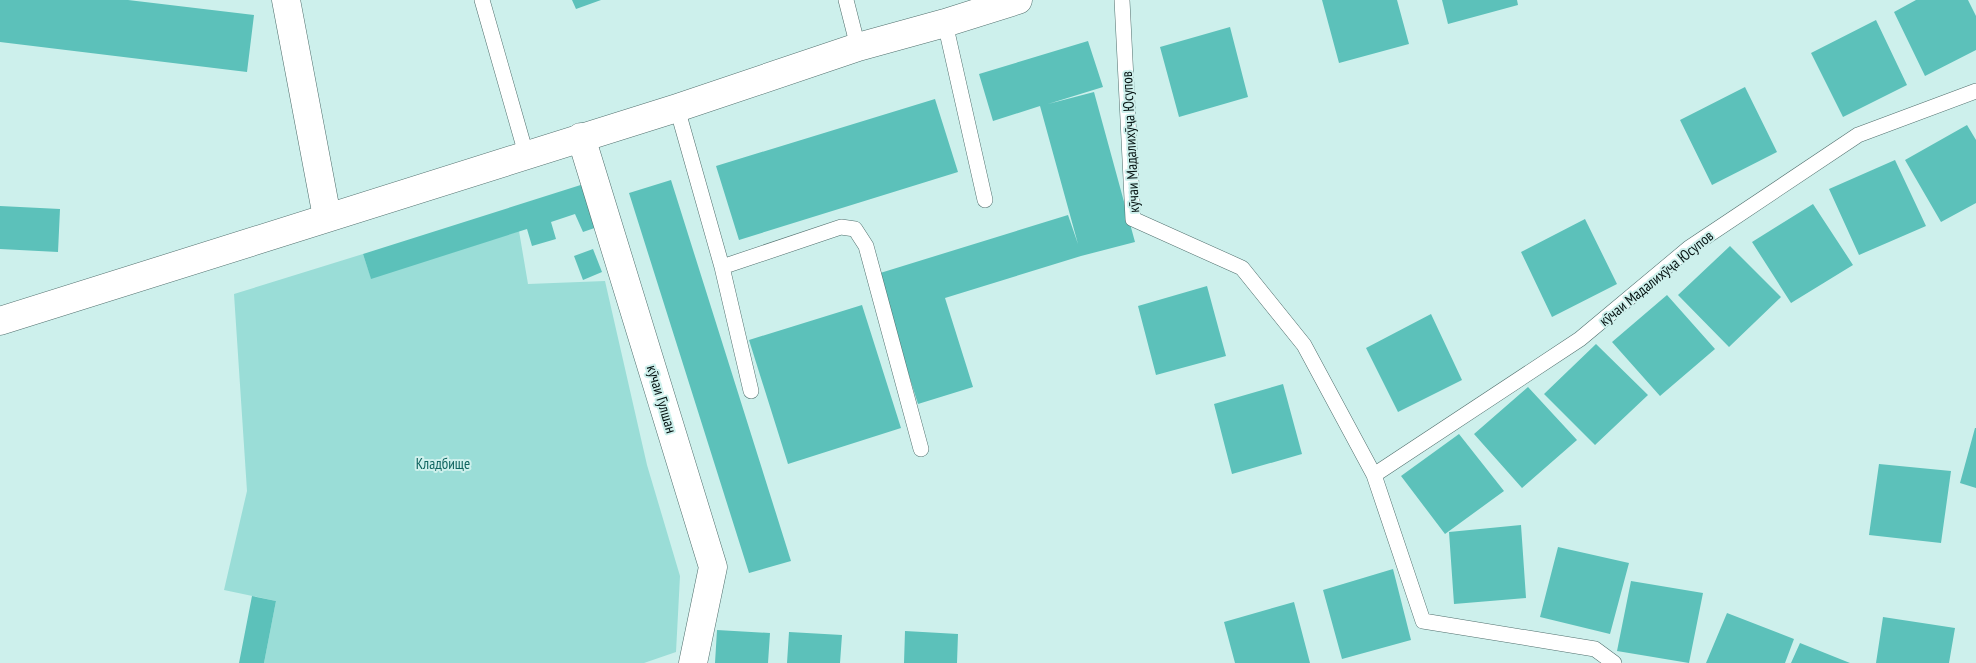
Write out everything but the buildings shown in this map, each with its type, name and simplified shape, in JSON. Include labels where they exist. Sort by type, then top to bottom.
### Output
[{"type":"main road","points":[[286,0],[327,217]]},
{"type":"main road","points":[[0,321],[526,154],[678,108],[858,47],[1018,0]]},
{"type":"main road","name":"кӯчаи Гулшан","points":[[581,137],[713,567],[693,663]]},
{"type":"lane","points":[[482,0],[526,154]]},
{"type":"lane","points":[[846,0],[858,47]]},
{"type":"lane","name":"кӯчаи Мадалихӯҷа Юсупов","points":[[1122,0],[1133,219],[1242,268],[1304,345],[1374,475],[1423,621],[1595,649],[1614,663]]},
{"type":"lane","points":[[945,23],[984,200]]},
{"type":"lane","name":"кӯчаи Мадалихӯҷа Юсупов","points":[[1374,475],[1580,339],[1689,248],[1858,135],[1976,92]]},
{"type":"lane","points":[[678,108],[722,267],[751,391]]},
{"type":"lane","points":[[722,267],[841,228],[855,230],[866,246],[922,449]]},
{"type":"green space","name":"Кладбище","points":[[519,231],[528,284],[605,281],[647,465],[680,576],[676,652],[644,663],[264,663],[276,601],[224,590],[247,491],[234,294],[363,254],[371,278]]}]
